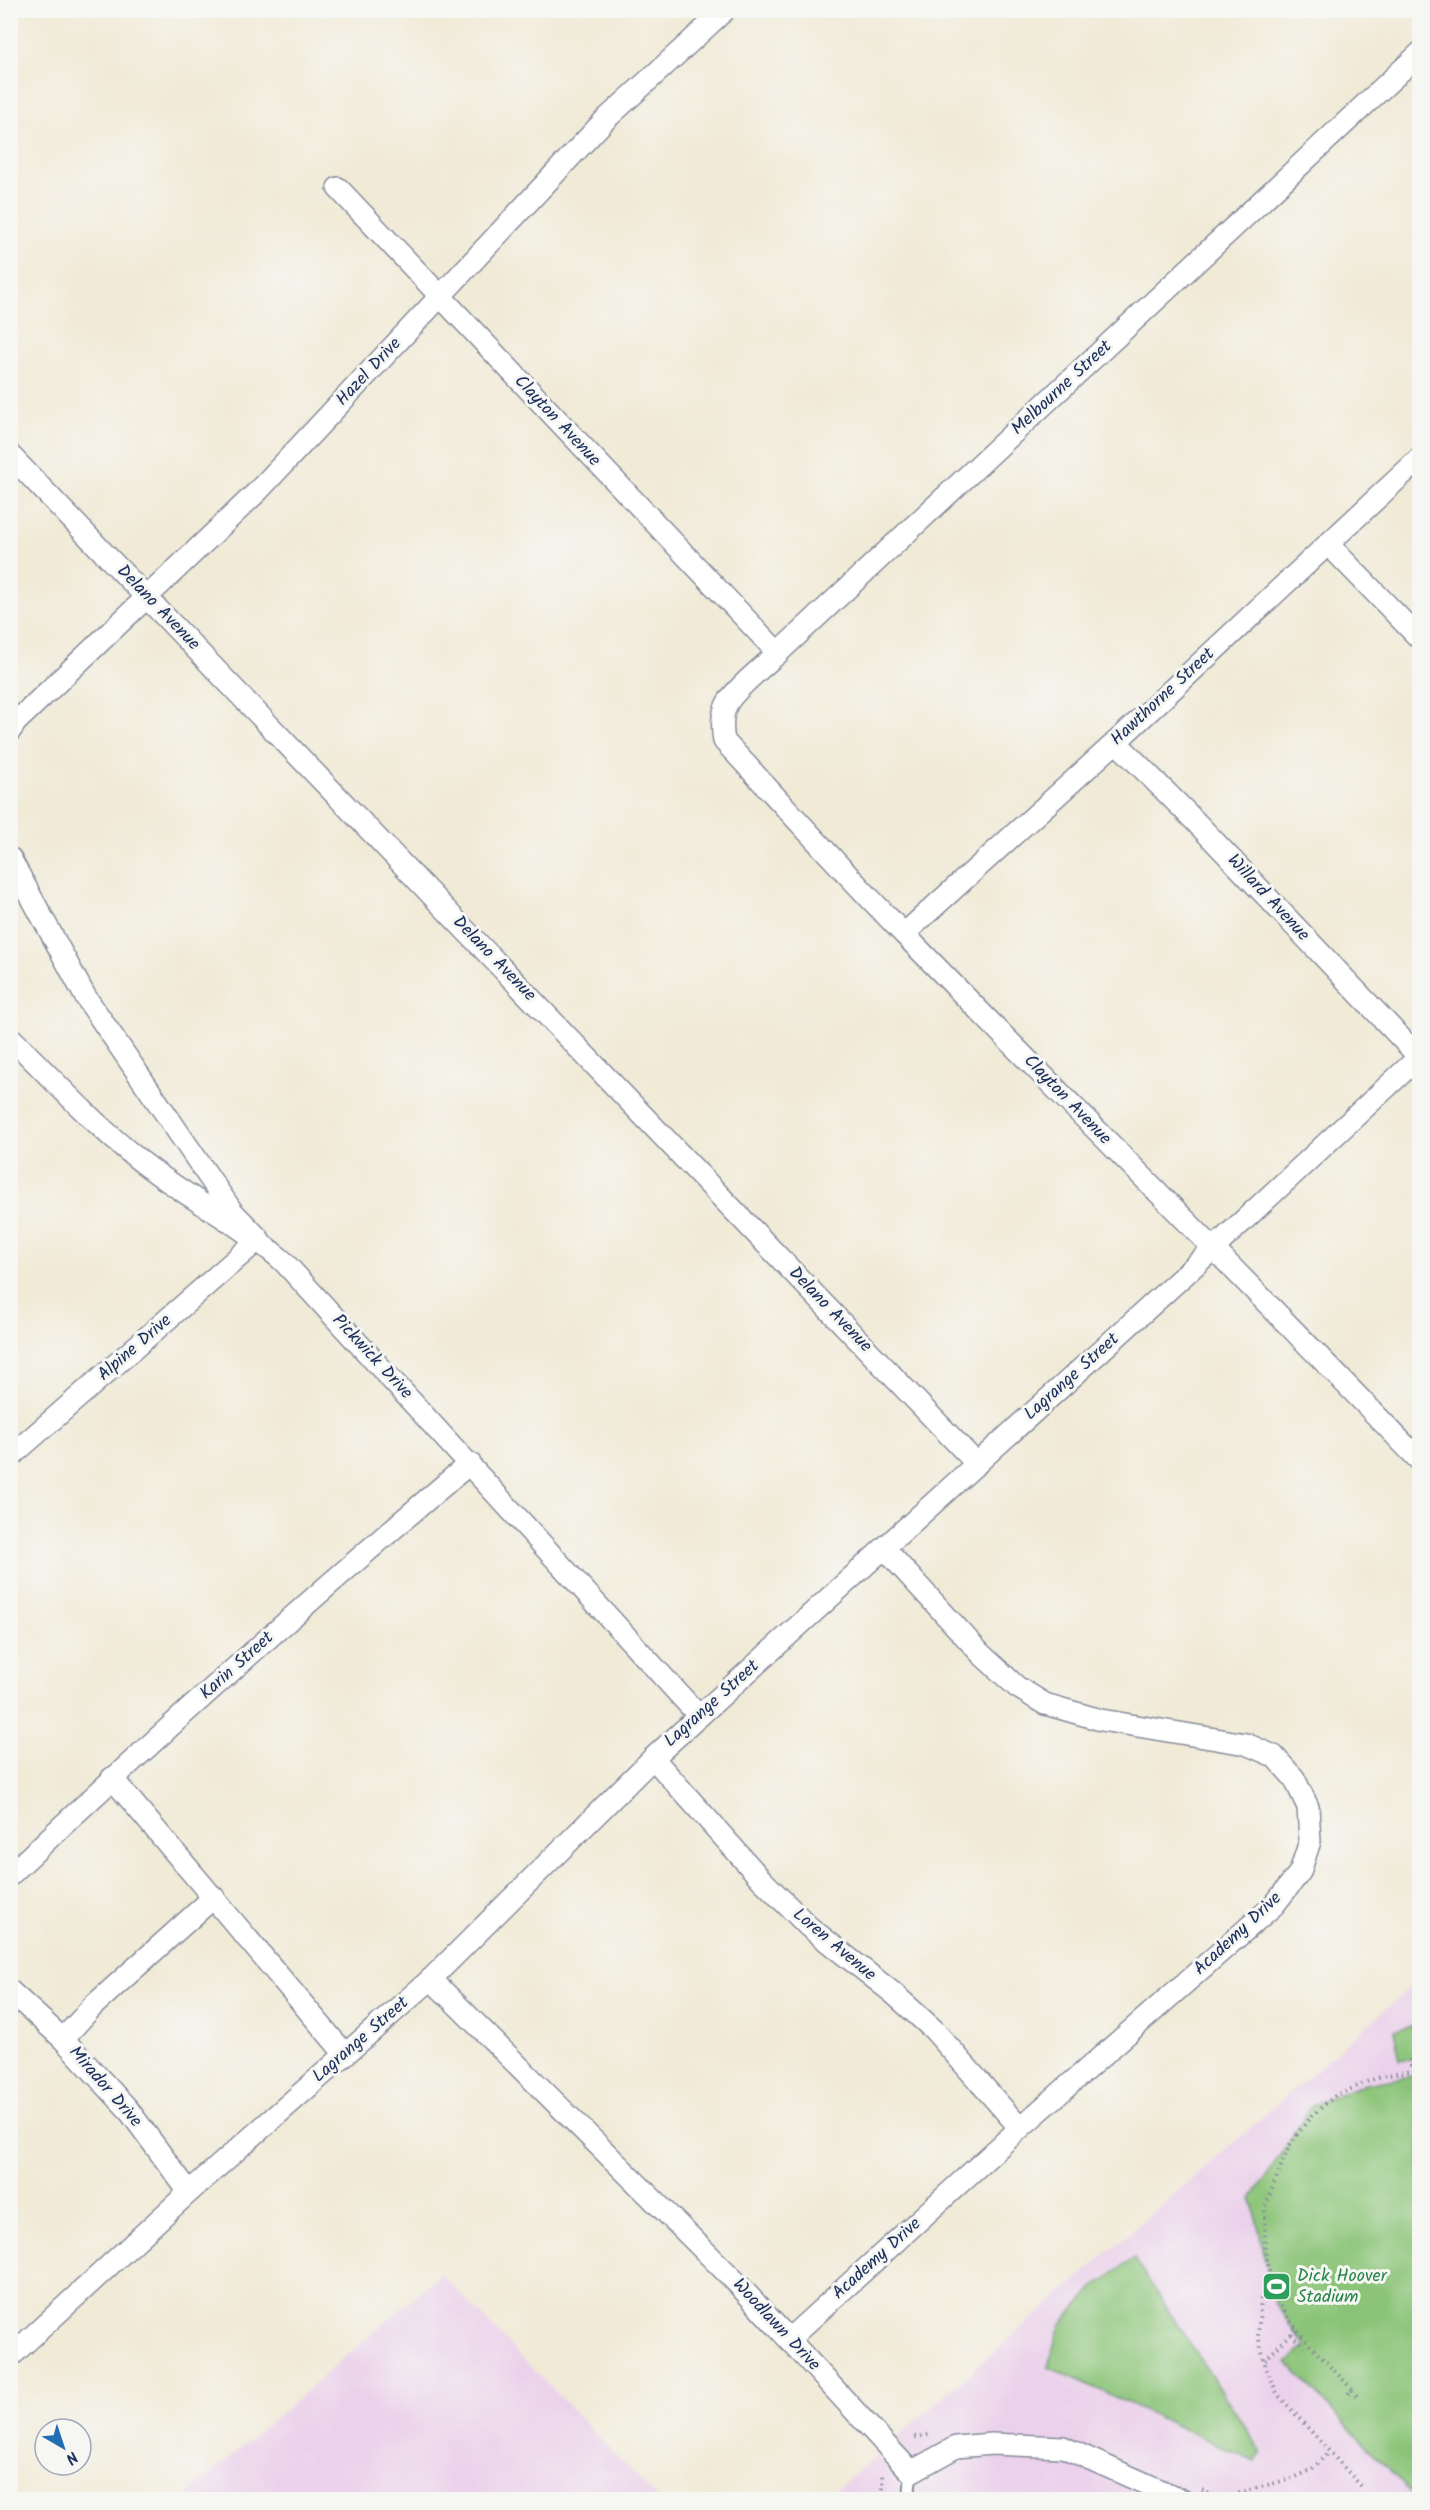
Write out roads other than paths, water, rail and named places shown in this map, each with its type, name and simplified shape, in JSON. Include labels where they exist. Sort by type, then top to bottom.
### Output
[{"type":"street","name":"Hazel Drive","points":[[10,731],[16,722],[146,596],[258,491],[604,121],[725,10]]},
{"type":"street","name":"Melbourne Street","points":[[723,732],[723,715],[727,702],[1419,53]]},
{"type":"street","name":"Clayton Avenue","points":[[338,188],[778,653]]},
{"type":"street","name":"Delano Avenue","points":[[10,455],[977,1464]]},
{"type":"street","name":"Hawthorne Street","points":[[904,934],[1116,741],[1419,458]]},
{"type":"street","points":[[1328,544],[1419,639]]},
{"type":"street","name":"Clayton Avenue","points":[[723,732],[724,741],[904,934],[1213,1249],[1279,1313],[1419,1461]]},
{"type":"street","name":"Willard Avenue","points":[[1116,741],[1419,1057]]},
{"type":"street","points":[[10,858],[85,996],[232,1211],[259,1239]]},
{"type":"street","name":"Pickwick Drive","points":[[10,1037],[99,1125],[154,1172],[259,1239],[284,1261],[699,1716]]},
{"type":"street","name":"Lagrange Street","points":[[10,2357],[189,2192],[431,1979],[653,1758],[1213,1249],[1419,1057]]},
{"type":"street","name":"Alpine Drive","points":[[10,1457],[259,1239]]},
{"type":"street","name":"Karin Street","points":[[10,1875],[112,1778],[350,1565],[470,1463]]},
{"type":"street","name":"Academy Drive","points":[[789,2339],[1020,2128],[1274,1905],[1300,1872],[1310,1841],[1308,1807],[1294,1778],[1274,1756],[1246,1744],[1101,1720],[1045,1704],[1017,1686],[981,1654],[884,1548]]},
{"type":"street","name":"Loren Avenue","points":[[653,1758],[760,1878],[809,1927],[893,1993],[934,2030],[1020,2128]]},
{"type":"street","points":[[112,1778],[345,2054]]},
{"type":"street","points":[[63,2039],[93,2006],[214,1897]]},
{"type":"street","name":"Woodlawn Drive","points":[[431,1979],[736,2282],[911,2472]]},
{"type":"street","name":"Mirador Drive","points":[[10,1991],[63,2039],[127,2108],[189,2192]]},
{"type":"street","points":[[911,2472],[956,2447],[992,2444],[1063,2446],[1182,2499]]},
{"type":"lane","points":[[909,2499],[911,2472]]},
{"type":"place","name":"Dick Hoover Stadium","points":[[1276,2286]]}]
